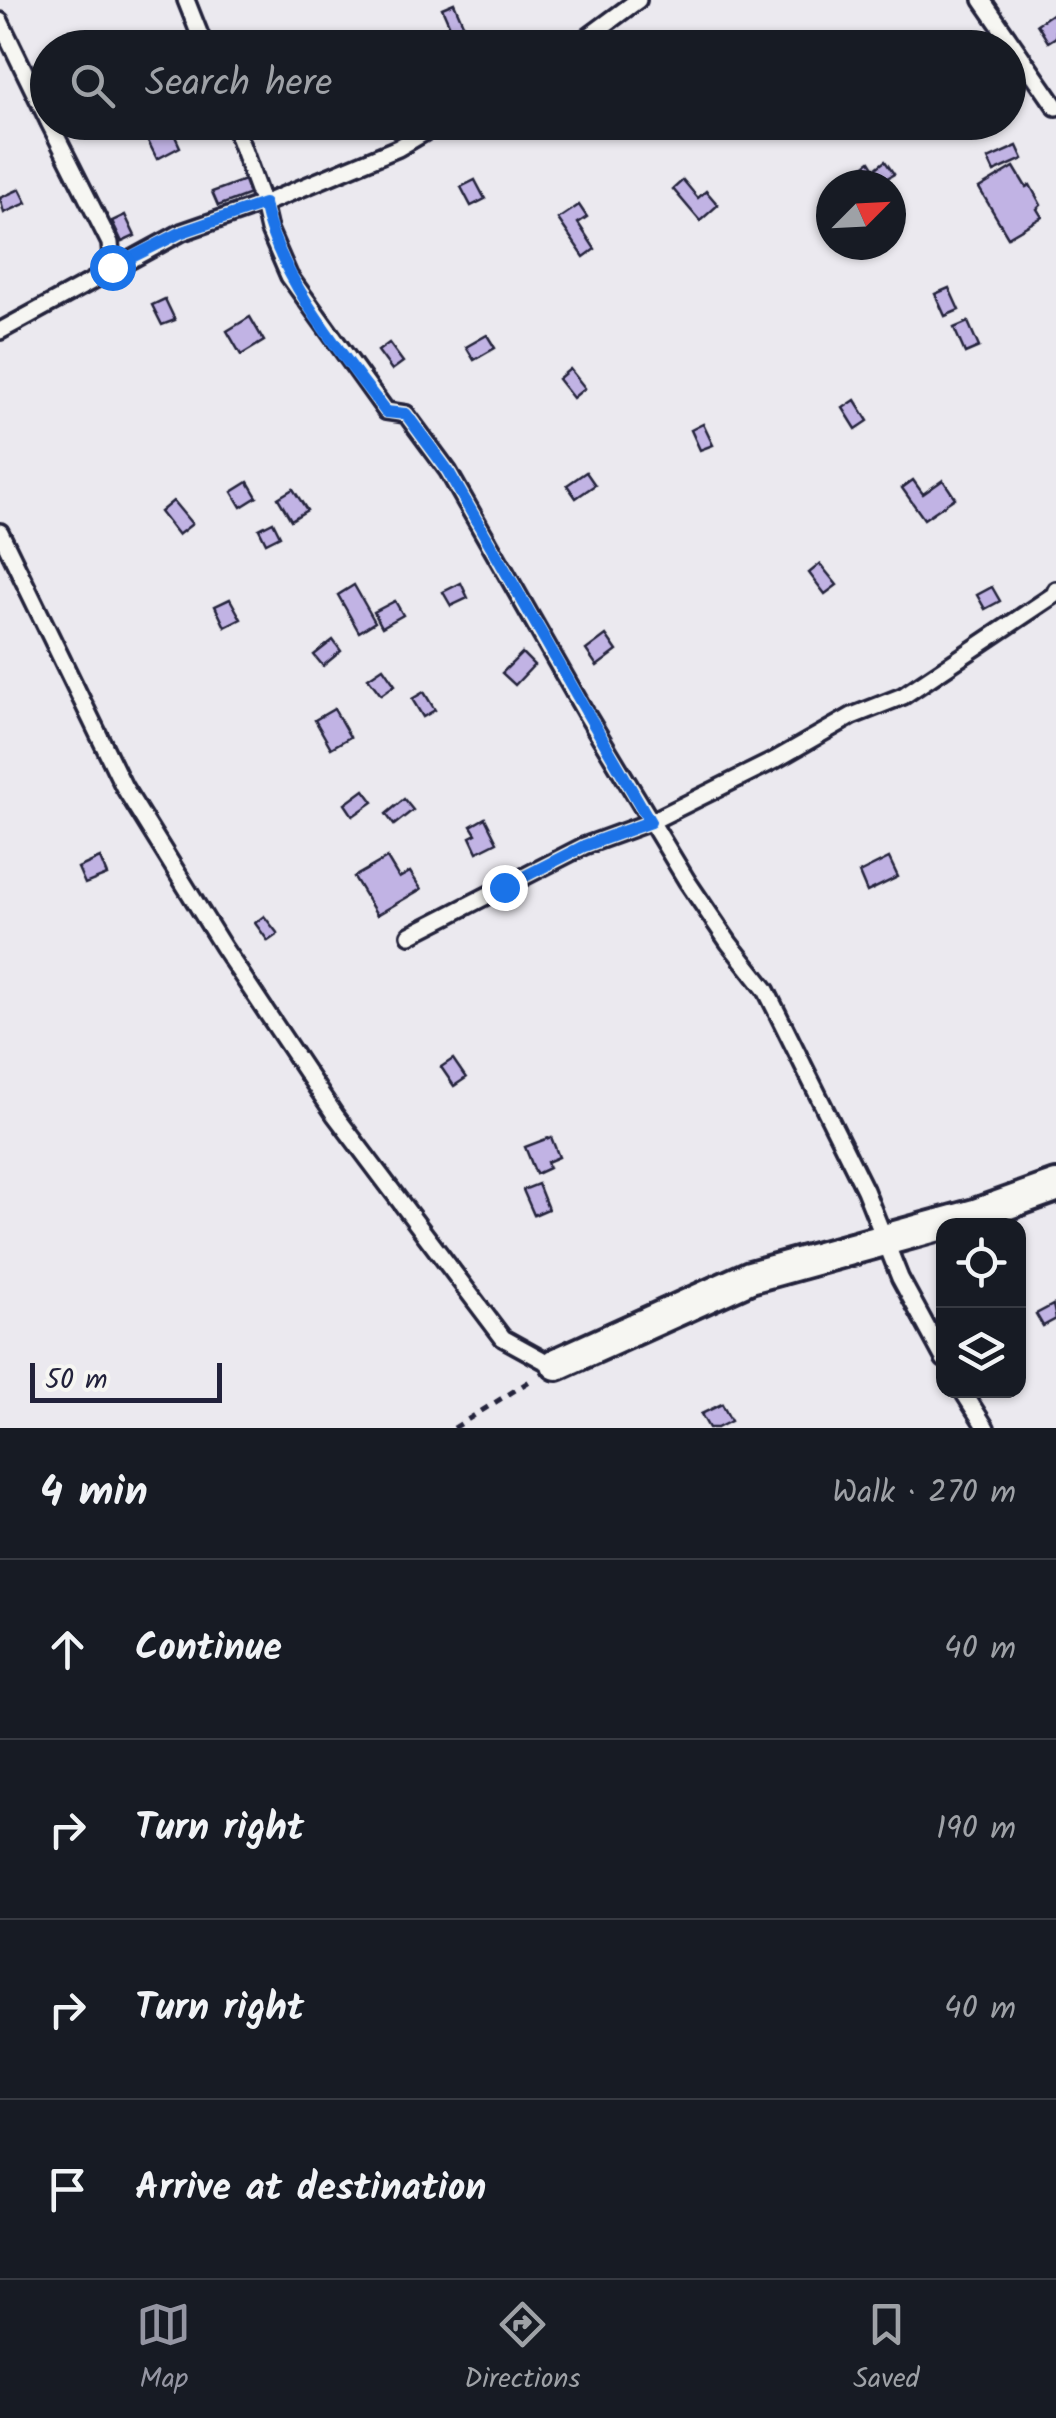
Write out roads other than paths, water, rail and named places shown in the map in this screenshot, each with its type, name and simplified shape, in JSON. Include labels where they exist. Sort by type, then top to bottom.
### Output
[{"type":"street","points":[[557,1364],[750,1277],[975,1216],[1056,1186]]},
{"type":"lane","points":[[186,0],[197,30]]},
{"type":"lane","points":[[597,30],[638,0]]},
{"type":"lane","points":[[982,0],[1003,30]]},
{"type":"lane","points":[[0,21],[30,84]]},
{"type":"lane","points":[[1026,64],[1056,108]]},
{"type":"lane","points":[[58,140],[110,243],[112,267]]},
{"type":"lane","points":[[240,140],[264,204],[269,230],[289,276],[386,412],[406,414],[448,471],[650,822],[766,990],[800,1053],[900,1278],[936,1344]]},
{"type":"lane","points":[[0,331],[182,232],[264,204],[412,140]]},
{"type":"lane","points":[[0,532],[124,786],[324,1100],[503,1338],[557,1364]]},
{"type":"lane","points":[[410,935],[584,846],[650,822],[852,716],[903,696],[1056,590]]},
{"type":"lane","points":[[967,1398],[986,1428]]}]
